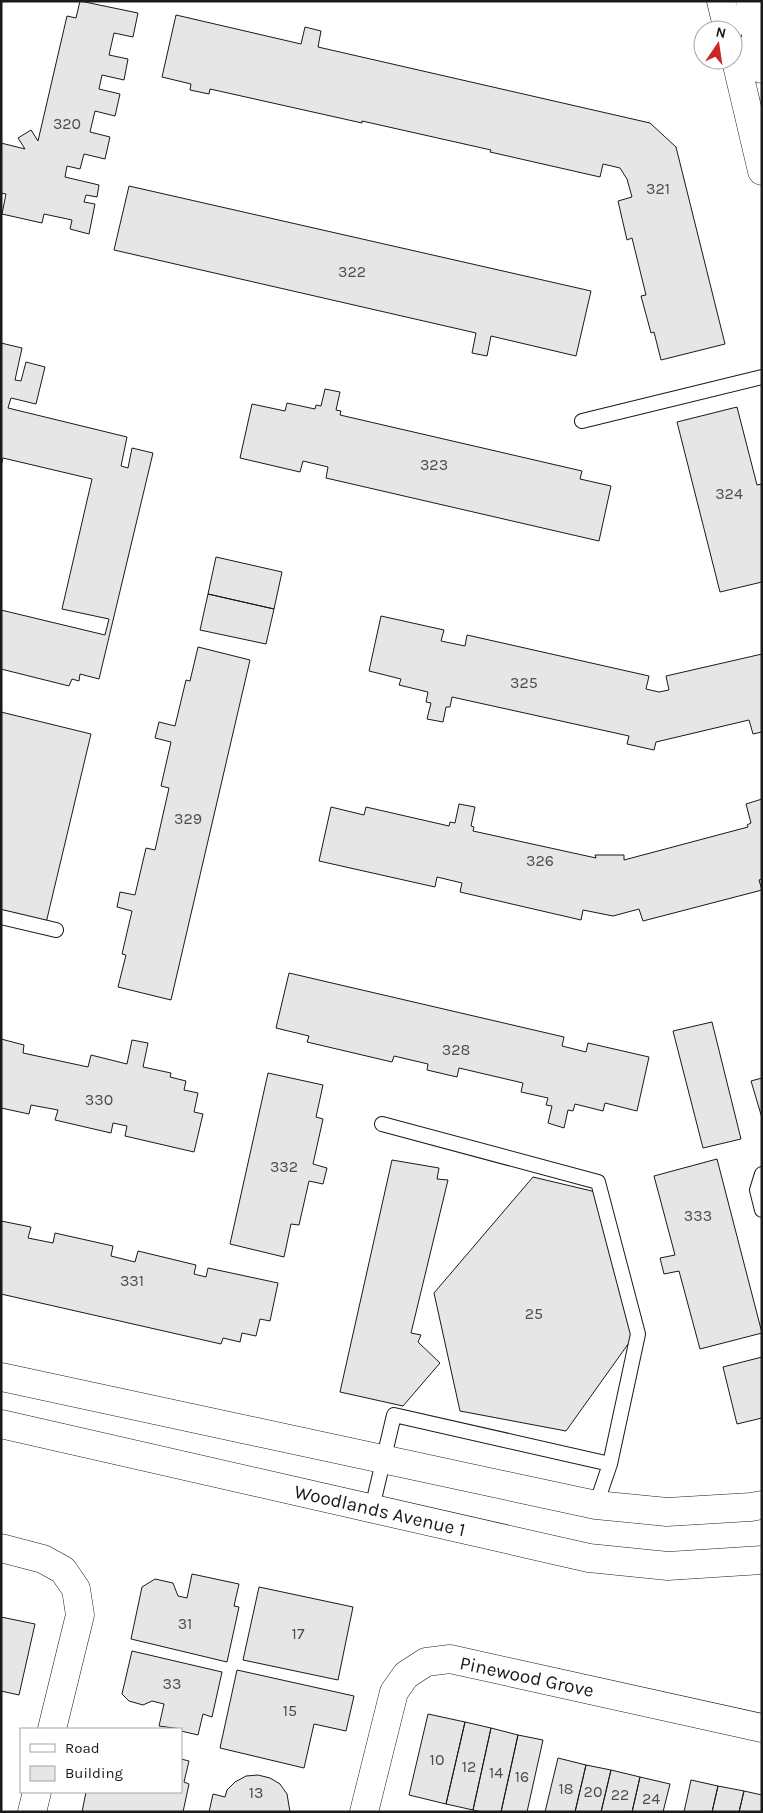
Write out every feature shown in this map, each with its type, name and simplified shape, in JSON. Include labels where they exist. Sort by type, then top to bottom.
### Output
[{"type":"main road","points":[[721,1],[726,20]]},
{"type":"main road","points":[[750,1],[762,69]]},
{"type":"main road","points":[[738,70],[762,171]]},
{"type":"main road","points":[[1,1377],[596,1505],[667,1512],[762,1505]]},
{"type":"main road","name":"Woodlands Avenue 1","points":[[1,1424],[589,1558],[668,1566],[762,1560]]},
{"type":"main road","points":[[1,1548],[43,1559],[63,1570],[76,1589],[80,1615],[52,1728]]},
{"type":"main road","name":"Pinewood Grove","points":[[364,1812],[394,1692],[406,1675],[426,1662],[450,1659],[762,1728]]},
{"type":"main road","points":[[32,1812],[37,1793]]},
{"type":"lane","points":[[582,421],[762,378]]},
{"type":"lane","points":[[1,917],[56,930]]},
{"type":"lane","points":[[382,1124],[598,1182],[638,1334],[610,1464],[596,1505]]},
{"type":"lane","points":[[762,1174],[757,1190],[762,1210]]},
{"type":"lane","points":[[372,1508],[394,1416],[610,1464]]},
{"type":"building","points":[[80,1],[138,13],[133,37],[114,33],[109,55],[128,59],[124,80],[102,75],[99,89],[120,94],[115,116],[95,111],[90,132],[110,137],[105,159],[84,154],[80,169],[67,166],[65,177],[99,185],[97,197],[86,195],[84,202],[95,204],[89,234],[70,229],[72,220],[44,214],[42,223],[2,214],[6,194],[1,193],[1,143],[25,149],[18,138],[31,130],[38,141],[67,16],[76,18]]},
{"type":"building","points":[[176,15],[301,44],[305,27],[321,31],[318,47],[650,123],[676,147],[725,344],[661,360],[654,332],[651,333],[641,296],[646,295],[632,238],[627,240],[618,201],[632,197],[627,179],[620,168],[603,164],[600,177],[362,121],[362,123],[210,89],[209,94],[190,90],[191,84],[162,77]]},
{"type":"building","points":[[129,186],[591,291],[576,356],[491,336],[487,356],[472,353],[476,333],[114,250]]},
{"type":"building","points":[[1,343],[22,348],[15,380],[21,381],[26,362],[45,367],[36,404],[11,398],[8,408],[127,437],[121,466],[128,468],[132,448],[153,453],[99,679],[80,674],[79,681],[72,679],[69,686],[1,669],[1,610],[105,635],[109,619],[62,609],[92,479],[3,458],[1,466]]},
{"type":"building","points":[[325,389],[340,392],[336,410],[341,411],[340,415],[582,471],[580,479],[611,486],[599,541],[326,478],[328,467],[303,461],[300,472],[240,458],[252,404],[285,411],[287,403],[315,409],[316,405],[321,406]]},
{"type":"building","points":[[737,407],[757,485],[762,484],[762,582],[720,592],[677,422]]},
{"type":"building","points":[[216,557],[282,572],[274,609],[208,594]]},
{"type":"building","points":[[208,594],[274,609],[266,644],[200,630]]},
{"type":"building","points":[[381,616],[444,630],[441,641],[465,646],[467,635],[649,676],[646,689],[659,692],[669,690],[666,676],[762,654],[762,732],[753,734],[749,720],[656,742],[654,750],[627,744],[629,736],[452,697],[450,707],[446,707],[443,722],[427,719],[431,703],[426,702],[428,692],[399,685],[401,679],[369,671]]},
{"type":"building","points":[[198,647],[250,660],[171,1000],[118,987],[126,955],[122,954],[132,911],[117,907],[120,892],[135,895],[146,848],[155,850],[169,788],[161,786],[171,742],[155,738],[159,722],[175,726],[186,680],[190,681]]},
{"type":"building","points":[[1,712],[91,734],[46,923],[1,912]]},
{"type":"building","points":[[762,799],[762,879],[759,880],[762,890],[643,921],[639,909],[613,916],[583,910],[581,920],[460,892],[462,883],[437,877],[435,887],[319,861],[331,807],[364,815],[366,807],[449,826],[450,822],[455,823],[459,804],[475,807],[471,826],[474,827],[473,831],[596,858],[595,855],[624,855],[624,860],[748,827],[747,825],[751,823],[746,804]]},
{"type":"building","points":[[289,973],[564,1037],[562,1046],[586,1052],[588,1043],[649,1057],[637,1111],[605,1103],[603,1111],[575,1104],[573,1111],[568,1110],[564,1128],[548,1123],[552,1106],[546,1105],[548,1098],[521,1092],[523,1083],[459,1068],[457,1077],[427,1070],[428,1064],[394,1056],[392,1062],[307,1042],[309,1036],[276,1028]]},
{"type":"building","points":[[712,1022],[741,1139],[703,1148],[673,1031]]},
{"type":"building","points":[[1,1039],[24,1045],[23,1053],[88,1067],[91,1055],[127,1064],[132,1040],[148,1043],[143,1067],[171,1073],[170,1077],[186,1081],[184,1090],[198,1093],[194,1112],[203,1114],[194,1152],[125,1136],[127,1126],[113,1123],[111,1133],[55,1120],[58,1110],[31,1105],[29,1114],[1,1108]]},
{"type":"building","points":[[268,1073],[323,1085],[316,1117],[323,1119],[313,1164],[327,1168],[323,1184],[309,1181],[299,1225],[291,1224],[284,1257],[230,1244]]},
{"type":"building","points":[[762,1078],[762,1118],[751,1081]]},
{"type":"building","points":[[717,1159],[762,1333],[700,1349],[679,1271],[664,1274],[660,1258],[675,1255],[654,1176]]},
{"type":"building","points":[[392,1160],[439,1168],[437,1179],[448,1180],[411,1333],[421,1335],[418,1342],[440,1363],[403,1406],[340,1392]]},
{"type":"building","points":[[533,1177],[596,1192],[636,1333],[566,1431],[460,1411],[434,1293]]},
{"type":"building","points":[[1,1221],[31,1227],[28,1238],[53,1243],[55,1233],[113,1246],[111,1256],[135,1262],[138,1251],[196,1265],[194,1274],[206,1277],[208,1268],[278,1283],[270,1321],[260,1319],[256,1336],[242,1333],[240,1342],[223,1338],[221,1344],[1,1294]]},
{"type":"building","points":[[762,1357],[762,1418],[737,1424],[723,1367]]},
{"type":"building","points":[[192,1574],[239,1584],[234,1606],[239,1607],[227,1662],[131,1639],[142,1587],[155,1579],[173,1583],[178,1596],[187,1598]]},
{"type":"building","points":[[259,1587],[353,1607],[338,1680],[243,1660]]},
{"type":"building","points":[[1,1617],[35,1624],[19,1695],[1,1691]]},
{"type":"building","points":[[132,1651],[222,1672],[212,1717],[203,1714],[198,1735],[182,1731],[182,1728],[159,1726],[164,1704],[152,1701],[143,1705],[129,1701],[122,1694]]},
{"type":"building","points":[[237,1670],[354,1696],[346,1731],[314,1724],[304,1768],[220,1748]]},
{"type":"building","points":[[428,1714],[465,1722],[446,1804],[409,1795]]},
{"type":"building","points":[[465,1722],[491,1728],[473,1810],[446,1804]]},
{"type":"building","points":[[491,1728],[518,1735],[501,1812],[473,1810]]},
{"type":"building","points":[[518,1735],[543,1740],[527,1812],[501,1812]]},
{"type":"building","points":[[558,1758],[586,1765],[575,1812],[545,1812]]},
{"type":"building","points":[[182,1759],[189,1761],[184,1782],[189,1784],[183,1812],[82,1812],[86,1793],[182,1793]]},
{"type":"building","points":[[586,1765],[611,1770],[601,1812],[575,1812]]},
{"type":"building","points":[[611,1770],[640,1777],[632,1812],[601,1812]]},
{"type":"building","points":[[258,1775],[270,1778],[280,1784],[287,1794],[290,1812],[209,1812],[213,1794],[225,1797],[227,1790],[235,1782],[246,1776]]},
{"type":"building","points":[[640,1777],[670,1784],[663,1812],[632,1812]]},
{"type":"building","points":[[691,1780],[718,1786],[712,1812],[684,1812]]},
{"type":"building","points":[[718,1786],[744,1791],[739,1812],[712,1812]]},
{"type":"building","points":[[744,1791],[762,1795],[762,1812],[739,1812]]}]
